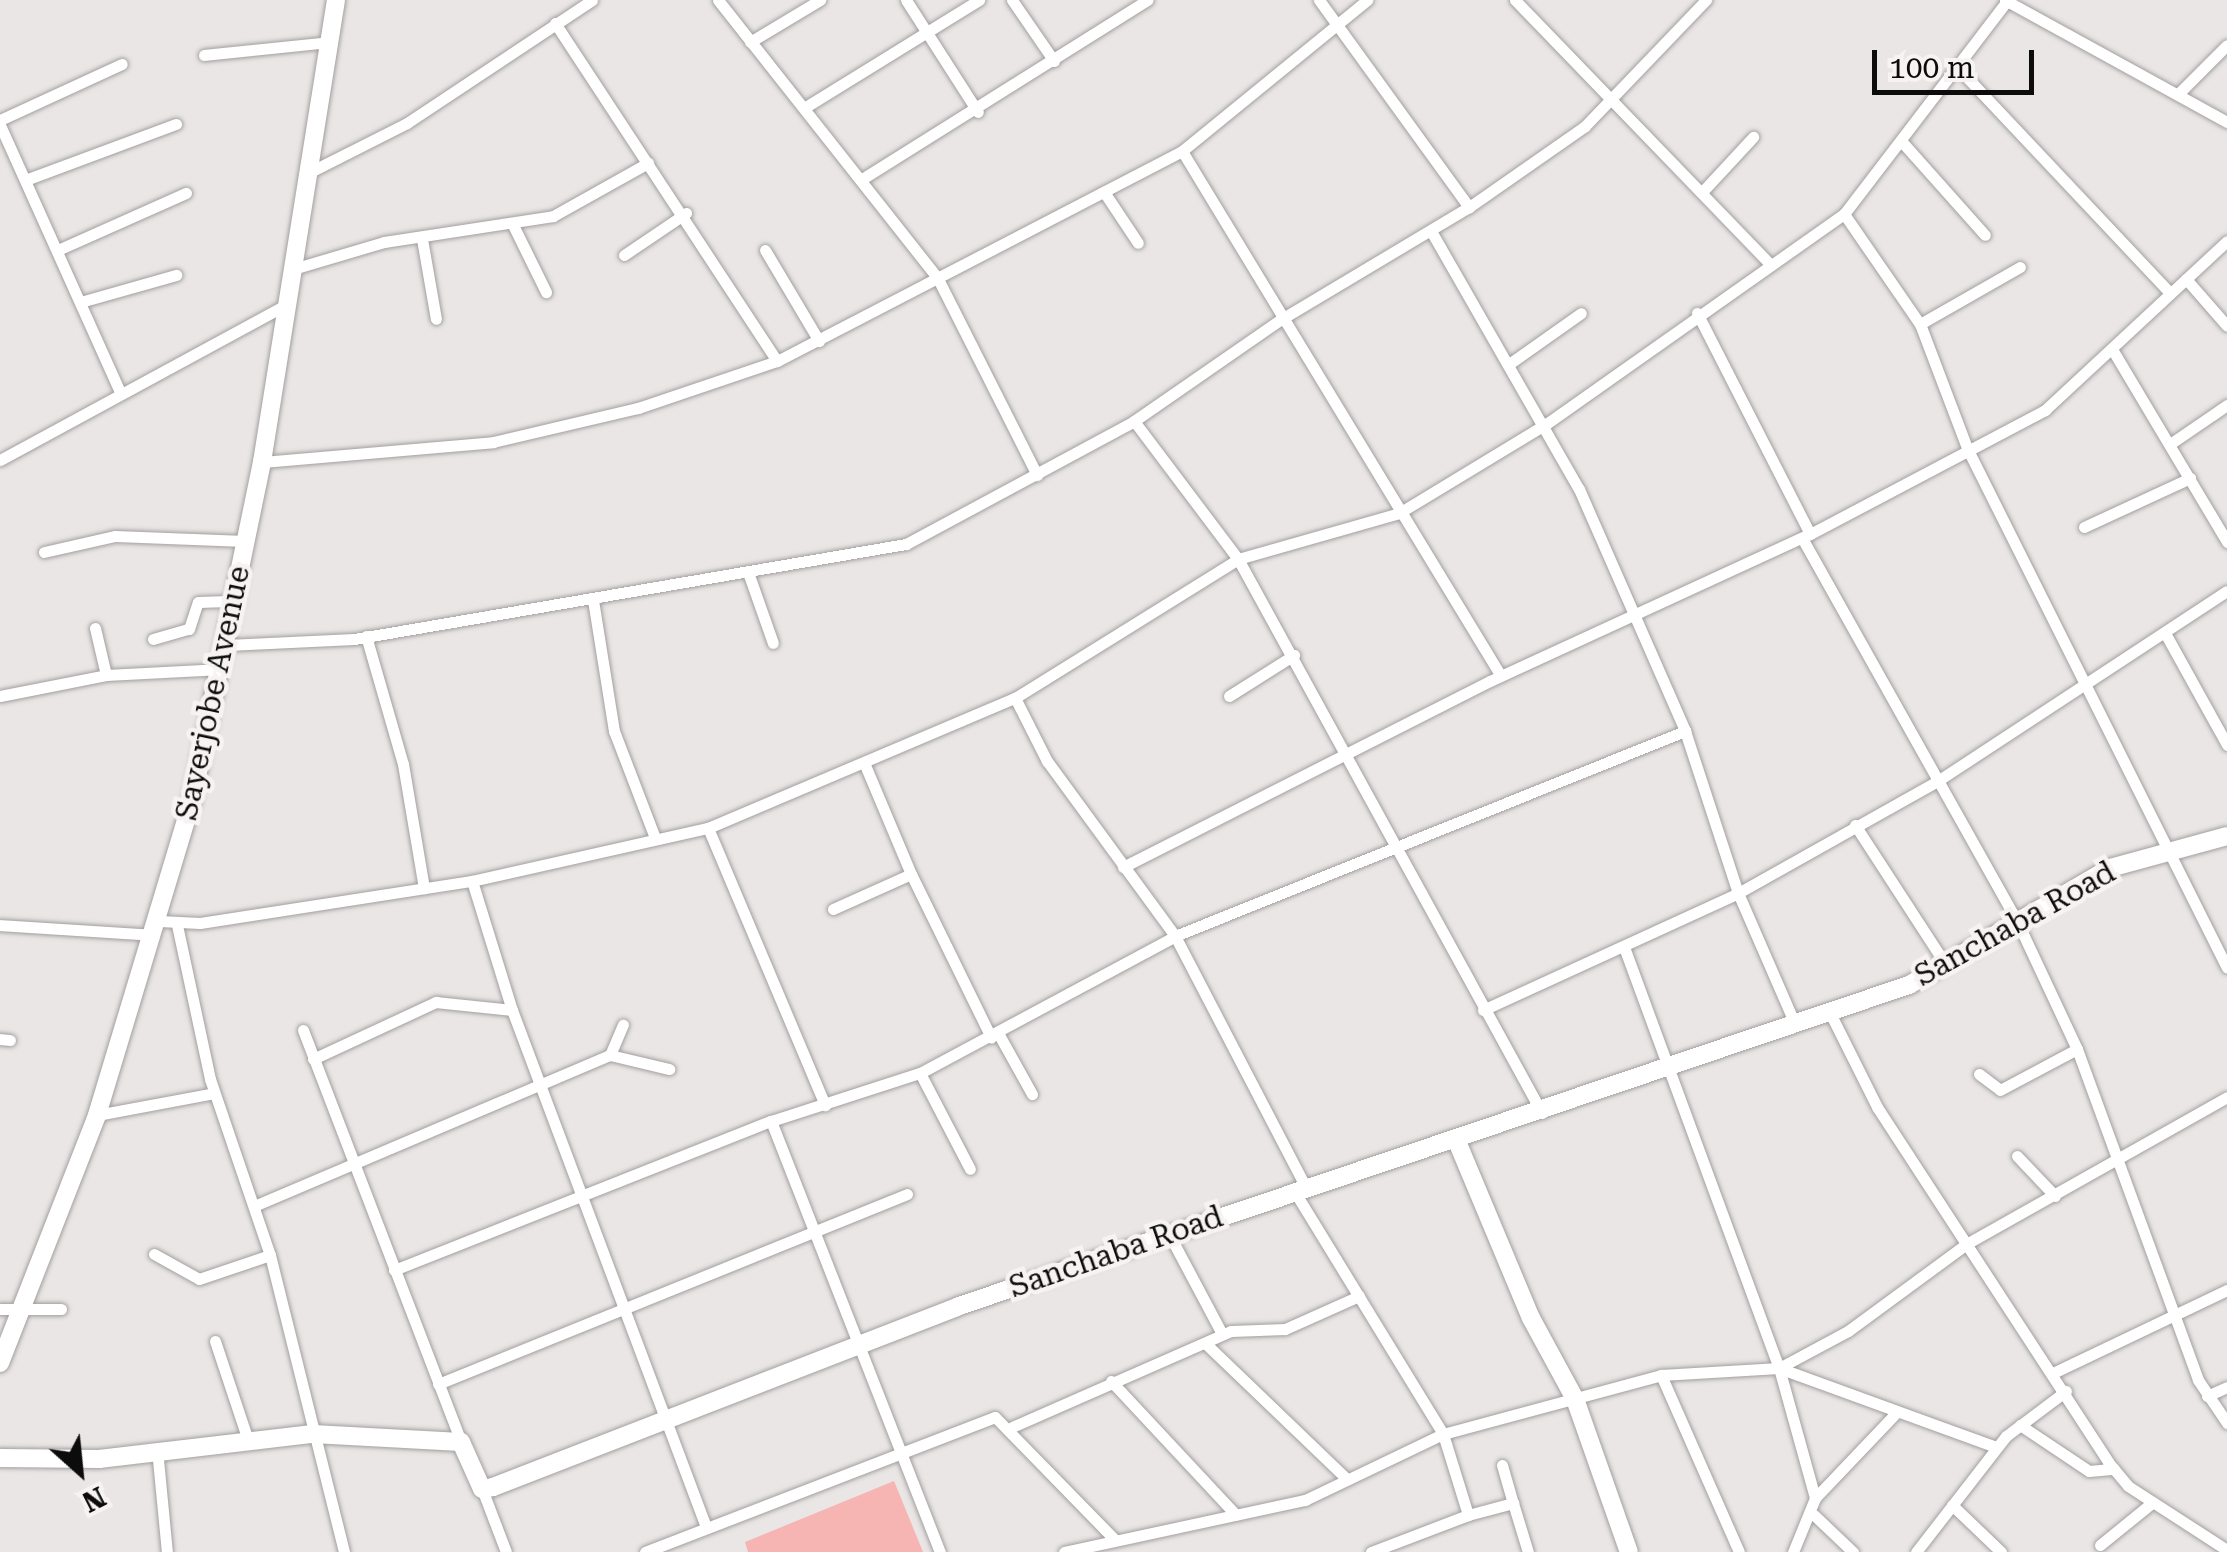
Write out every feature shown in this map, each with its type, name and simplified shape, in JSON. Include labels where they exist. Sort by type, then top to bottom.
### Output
[{"type":"street","name":"Sayerjobe Avenue","points":[[0,1364],[25,1312],[164,927],[222,669],[262,462],[336,0]]},
{"type":"street","points":[[310,172],[407,123],[592,0]]},
{"type":"street","points":[[718,0],[937,277],[1038,476]]},
{"type":"street","points":[[750,42],[820,0]]},
{"type":"street","points":[[906,0],[978,112]]},
{"type":"street","points":[[804,108],[979,0]]},
{"type":"street","points":[[1012,0],[1054,61]]},
{"type":"street","points":[[862,179],[978,112],[1147,0]]},
{"type":"street","points":[[1319,0],[1469,207]]},
{"type":"street","points":[[262,462],[493,442],[638,408],[777,361],[1182,151],[1338,28],[1367,0]]},
{"type":"street","points":[[1515,0],[1770,264]]},
{"type":"street","points":[[227,645],[366,636],[749,575],[906,544],[1134,421],[1280,320],[1469,207],[1612,99],[1706,0]]},
{"type":"street","points":[[2170,293],[1956,75],[2006,0],[2227,122]]},
{"type":"street","points":[[555,23],[686,213],[777,361]]},
{"type":"street","points":[[204,55],[330,42]]},
{"type":"street","points":[[0,924],[164,927],[472,880],[708,828],[1016,698],[1238,559],[1398,513],[1546,424],[1697,313],[1844,214],[1976,45]]},
{"type":"street","points":[[2178,94],[2227,45]]},
{"type":"street","points":[[119,390],[84,301],[0,122],[122,64]]},
{"type":"street","points":[[28,180],[176,124]]},
{"type":"street","points":[[1703,192],[1754,136]]},
{"type":"street","points":[[1903,143],[1985,235]]},
{"type":"street","points":[[1182,151],[1280,320],[1501,676]]},
{"type":"street","points":[[293,269],[422,239],[552,216],[648,163]]},
{"type":"street","points":[[60,249],[186,192]]},
{"type":"street","points":[[1104,192],[1138,242]]},
{"type":"street","points":[[624,254],[686,213]]},
{"type":"street","points":[[1844,214],[1920,324],[1967,448],[2089,685],[2227,968]]},
{"type":"street","points":[[513,225],[546,292]]},
{"type":"street","points":[[1432,231],[1546,424],[1635,614],[1685,731],[1738,892],[1795,1024]]},
{"type":"street","points":[[422,239],[436,318]]},
{"type":"street","points":[[1123,867],[1501,676],[1806,536],[2045,410],[2227,241]]},
{"type":"street","points":[[765,250],[819,342]]},
{"type":"street","points":[[1920,324],[2020,267]]},
{"type":"street","points":[[84,301],[176,275]]},
{"type":"street","points":[[2186,279],[2227,326]]},
{"type":"street","points":[[0,460],[119,390],[286,305]]},
{"type":"street","points":[[1510,364],[1580,313]]},
{"type":"street","points":[[1697,313],[1806,536],[2018,921],[2077,1049],[2207,1396],[2227,1422]]},
{"type":"street","points":[[2112,349],[2227,542]]},
{"type":"street","points":[[2170,444],[2227,405]]},
{"type":"street","points":[[1134,421],[1238,559],[1542,1114]]},
{"type":"street","points":[[2084,527],[2190,478]]},
{"type":"street","points":[[44,552],[115,536],[245,541]]},
{"type":"street","points":[[749,575],[773,643]]},
{"type":"street","points":[[1483,1010],[1738,892],[1939,780],[2227,591]]},
{"type":"street","points":[[594,600],[614,731],[655,838]]},
{"type":"street","points":[[153,639],[188,629],[198,602],[234,602]]},
{"type":"street","points":[[94,628],[106,674]]},
{"type":"street","points":[[2165,634],[2227,744]]},
{"type":"street","points":[[366,636],[403,764],[424,888]]},
{"type":"street","points":[[1229,696],[1294,655]]},
{"type":"street","points":[[0,696],[106,674],[222,669]]},
{"type":"street","points":[[1016,698],[1047,760],[1176,936],[1298,1186],[1358,1296],[1444,1434],[1468,1514]]},
{"type":"street","points":[[394,1270],[771,1121],[920,1072],[995,1036],[1176,936],[1685,731]]},
{"type":"street","points":[[864,763],[911,874],[995,1036],[1032,1094]]},
{"type":"street","points":[[1854,825],[1946,964]]},
{"type":"street","points":[[708,828],[824,1106]]},
{"type":"street","name":"Sanchaba Road","points":[[482,1489],[860,1344],[1170,1236],[1298,1186],[1670,1072],[1946,964],[2110,868],[2169,847],[2227,836]]},
{"type":"street","points":[[833,909],[911,874]]},
{"type":"street","points":[[472,880],[512,1010],[670,1418],[706,1528]]},
{"type":"street","points":[[164,927],[214,1093],[270,1255],[344,1552]]},
{"type":"street","points":[[1624,946],[1779,1368],[1815,1498],[1814,1515],[1793,1552]]},
{"type":"street","points":[[314,1058],[436,1002],[512,1010]]},
{"type":"street","points":[[1829,1011],[1878,1107],[2055,1372],[2114,1469],[2153,1502],[2227,1550]]},
{"type":"street","points":[[610,1055],[623,1024]]},
{"type":"street","points":[[303,1030],[352,1170],[506,1552]]},
{"type":"street","points":[[1979,1074],[2000,1090],[2077,1049]]},
{"type":"street","points":[[254,1206],[352,1170],[610,1055],[669,1068]]},
{"type":"street","points":[[920,1072],[970,1170]]},
{"type":"street","points":[[97,1114],[214,1093]]},
{"type":"street","points":[[1779,1368],[1848,1331],[1968,1243],[2120,1162],[2227,1097]]},
{"type":"street","points":[[771,1121],[940,1552]]},
{"type":"street","points":[[1456,1139],[1530,1318],[1576,1399],[1630,1552]]},
{"type":"street","points":[[2017,1156],[2054,1196]]},
{"type":"street","points":[[438,1384],[907,1194]]},
{"type":"street","points":[[1170,1236],[1222,1334]]},
{"type":"street","points":[[154,1254],[199,1279],[270,1255]]},
{"type":"street","points":[[2055,1372],[2227,1290]]},
{"type":"street","points":[[1012,1427],[1222,1334],[1285,1329],[1358,1296]]},
{"type":"street","points":[[0,1309],[61,1309]]},
{"type":"street","points":[[215,1341],[248,1440]]},
{"type":"street","points":[[1205,1343],[1347,1479]]},
{"type":"street","points":[[1064,1552],[1305,1500],[1444,1434],[1661,1374],[1779,1368],[1996,1447]]},
{"type":"street","points":[[1661,1374],[1738,1552]]},
{"type":"street","points":[[1111,1381],[1236,1515]]},
{"type":"street","points":[[2207,1396],[2227,1387]]},
{"type":"street","points":[[1916,1552],[1996,1447],[2066,1391]]},
{"type":"street","points":[[1815,1498],[1896,1413]]},
{"type":"street","points":[[645,1552],[983,1420],[1012,1427],[1114,1540]]},
{"type":"street","points":[[2020,1425],[2089,1471],[2114,1469]]},
{"type":"street","points":[[0,1458],[99,1459],[157,1449],[314,1434],[461,1442]]},
{"type":"street","points":[[157,1449],[167,1552]]},
{"type":"street","points":[[1502,1465],[1528,1552]]},
{"type":"street","points":[[1372,1552],[1468,1514],[1513,1502]]},
{"type":"street","points":[[2100,1544],[2153,1502]]},
{"type":"street","points":[[1952,1505],[2001,1552]]},
{"type":"street","points":[[1814,1515],[1853,1552]]},
{"type":"shaded area","points":[[894,1481],[923,1552],[748,1552],[745,1542]]}]
